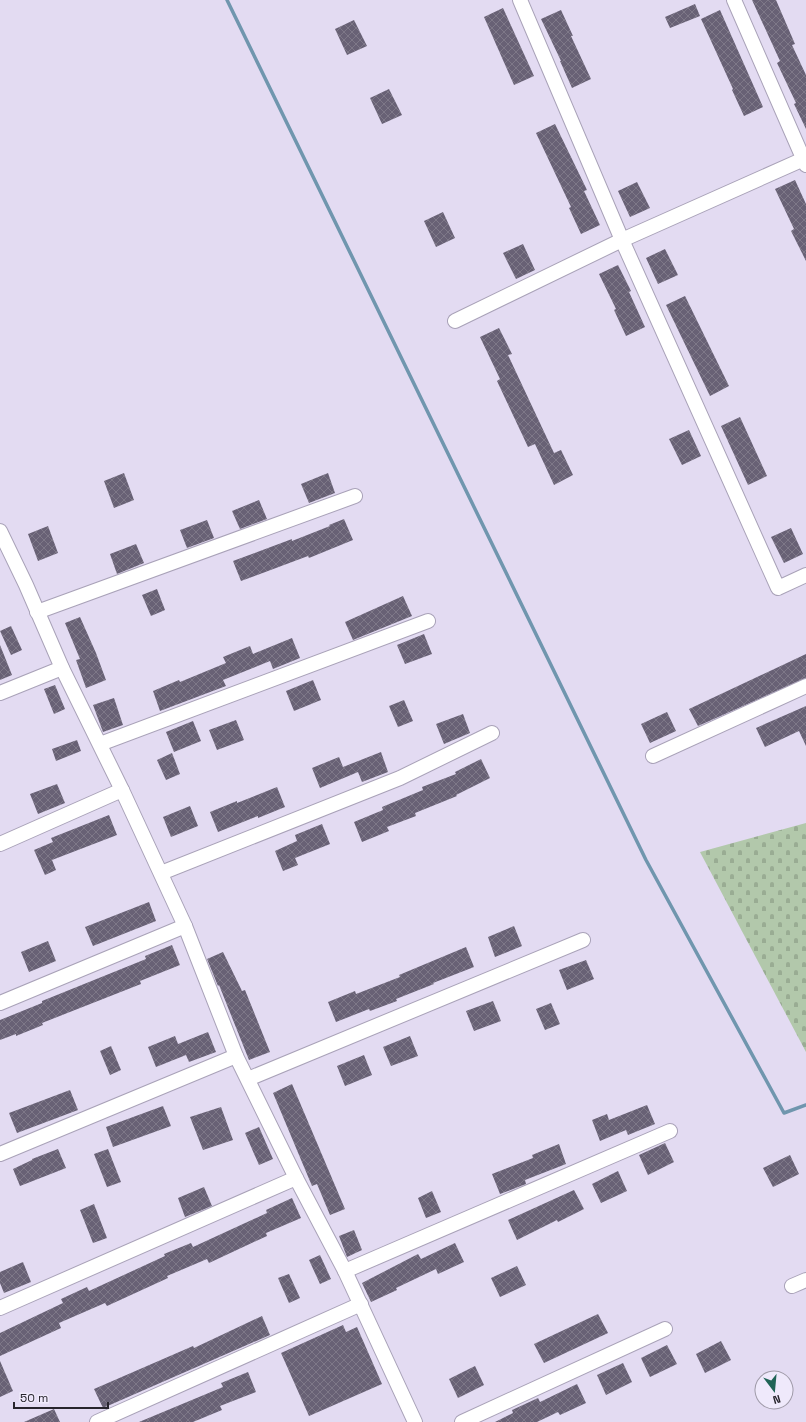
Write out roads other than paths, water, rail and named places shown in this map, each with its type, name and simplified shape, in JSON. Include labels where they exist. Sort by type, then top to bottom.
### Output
[{"type":"street","points":[[520,0],[622,240],[778,588],[806,575]]},
{"type":"street","points":[[455,321],[622,240],[805,161],[734,0]]},
{"type":"street","points":[[38,612],[355,496]]},
{"type":"street","points":[[1,536],[26,585],[62,668],[122,790],[185,926],[236,1056],[296,1178],[345,1271],[416,1422]]},
{"type":"street","points":[[100,744],[428,620]]},
{"type":"street","points":[[0,693],[62,668]]},
{"type":"street","points":[[653,756],[806,686]]},
{"type":"street","points":[[161,873],[400,778],[492,733]]},
{"type":"street","points":[[0,844],[122,790]]},
{"type":"street","points":[[0,1003],[185,926]]},
{"type":"street","points":[[248,1079],[583,940]]},
{"type":"street","points":[[0,1154],[236,1056]]},
{"type":"street","points":[[345,1271],[670,1131]]},
{"type":"street","points":[[0,1308],[296,1178]]},
{"type":"street","points":[[792,1286],[806,1280]]},
{"type":"street","points":[[97,1422],[361,1304]]},
{"type":"street","points":[[462,1422],[665,1329]]},
{"type":"waterway","points":[[227,0],[646,860],[784,1113],[806,1105]]}]
